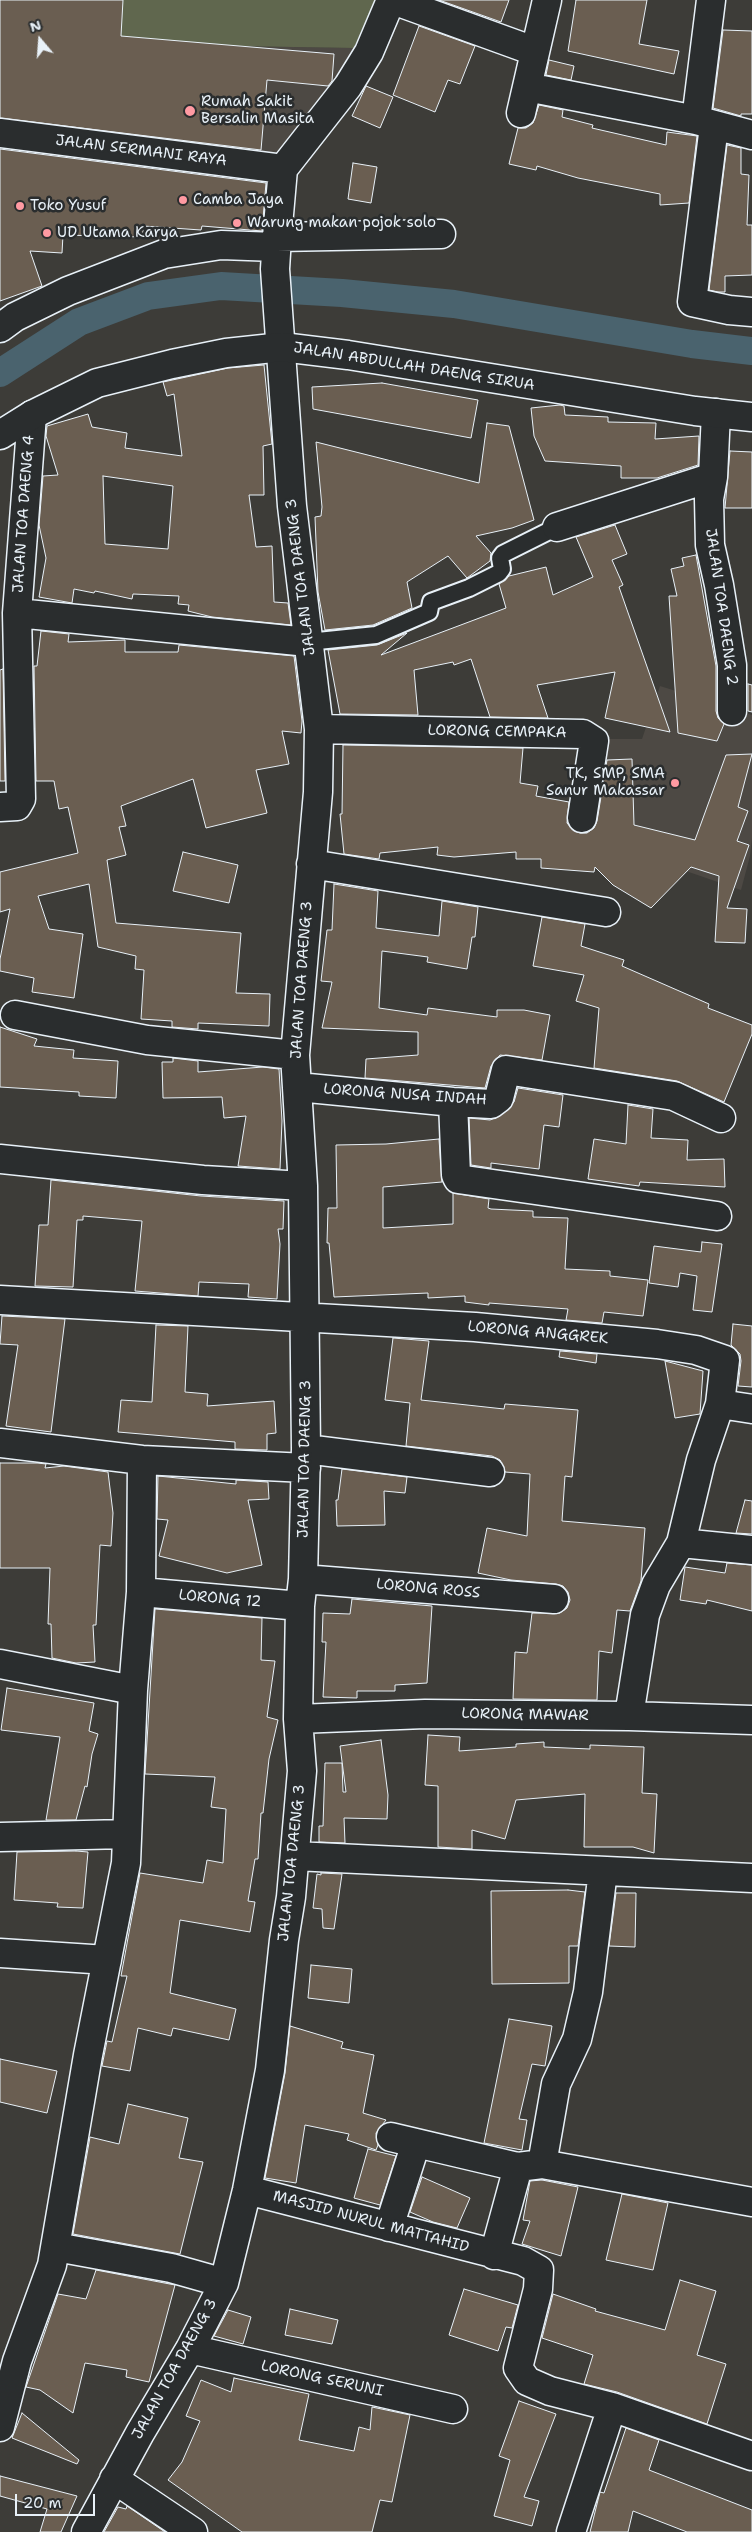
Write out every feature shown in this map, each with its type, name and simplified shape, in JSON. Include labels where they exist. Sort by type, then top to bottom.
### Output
[{"type":"street","points":[[283,169],[348,86],[369,52],[392,0],[534,51]]},
{"type":"street","points":[[547,0],[524,100],[705,123],[752,135]]},
{"type":"street","points":[[711,0],[705,123],[692,302],[729,310],[752,312]]},
{"type":"street","name":"JALAN SERMANI RAYA","points":[[0,133],[283,169]]},
{"type":"street","name":"JALAN TOA DAENG 3","points":[[86,2532],[114,2479],[190,2350],[224,2283],[247,2190],[262,2101],[270,2070],[295,1856],[302,1771],[298,1719],[306,1458],[305,1318],[302,1254],[303,1186],[295,1055],[318,792],[319,729],[292,506],[276,251],[283,169]]},
{"type":"street","points":[[0,328],[15,317],[68,291],[164,254],[220,245],[276,251],[441,234]]},
{"type":"street","name":"JALAN ABDULLAH DAENG SIRUA","points":[[0,435],[32,415],[97,383],[128,374],[226,354],[282,339],[348,355],[752,418]]},
{"type":"street","name":"JALAN TOA DAENG 2","points":[[716,413],[713,476],[709,499],[710,545],[720,585],[732,665],[732,711]]},
{"type":"street","name":"JALAN TOA DAENG 4","points":[[0,807],[16,806],[21,799],[17,614],[32,415]]},
{"type":"street","points":[[557,527],[713,476]]},
{"type":"street","points":[[17,614],[308,642]]},
{"type":"street","name":"LORONG CEMPAKA","points":[[319,729],[583,734],[594,741],[582,818]]},
{"type":"street","points":[[311,864],[606,912]]},
{"type":"street","points":[[16,1015],[147,1040],[295,1055]]},
{"type":"street","name":"LORONG NUSA INDAH","points":[[298,1087],[491,1104],[500,1098],[506,1070],[674,1096],[721,1118]]},
{"type":"street","points":[[453,1102],[456,1175],[458,1179],[717,1216]]},
{"type":"street","points":[[0,1159],[203,1180],[303,1186]]},
{"type":"street","points":[[0,1300],[305,1318]]},
{"type":"street","name":"LORONG ANGGREK","points":[[305,1318],[475,1328],[696,1350],[725,1360],[720,1404]]},
{"type":"street","points":[[629,1716],[645,1616],[656,1585],[681,1543],[701,1460],[720,1404],[752,1409]]},
{"type":"street","points":[[0,1443],[142,1460],[306,1458],[490,1472]]},
{"type":"street","points":[[0,2427],[16,2361],[52,2264],[56,2247],[88,2055],[126,1863],[126,1834],[141,1592],[142,1460]]},
{"type":"street","points":[[681,1543],[752,1550]]},
{"type":"street","name":"LORONG ROSS","points":[[303,1579],[554,1599]]},
{"type":"street","name":"LORONG 12","points":[[141,1592],[300,1606]]},
{"type":"street","points":[[0,1664],[134,1690]]},
{"type":"street","name":"LORONG MAWAR","points":[[298,1719],[425,1714],[629,1716],[752,1720]]},
{"type":"street","points":[[0,1837],[126,1834]]},
{"type":"street","points":[[295,1856],[752,1878]]},
{"type":"street","points":[[494,2255],[530,2165],[556,2084],[577,2039],[588,1992],[603,1871]]},
{"type":"street","points":[[0,1953],[107,1960]]},
{"type":"street","points":[[389,2227],[404,2140],[530,2165],[752,2202]]},
{"type":"street","name":"MASJID NURUL MATTAHID","points":[[247,2190],[523,2261],[539,2270],[538,2289],[518,2368],[527,2381],[550,2391],[612,2407]]},
{"type":"street","points":[[56,2247],[171,2268],[224,2283]]},
{"type":"street","name":"LORONG SERUNI","points":[[190,2350],[454,2409]]},
{"type":"street","points":[[571,2532],[612,2407],[752,2456]]},
{"type":"street","points":[[114,2479],[193,2532]]},
{"type":"lane","points":[[308,642],[376,634],[429,612],[431,602],[469,588],[499,573],[502,569],[500,558],[503,554],[557,527]]},
{"type":"shaded area","name":"Rumah Sakit Bersalin Masita","points":[[112,44],[354,48],[324,100],[266,166],[90,136]]},
{"type":"shaded area","name":"TK, SMP, SMA Sanur Makassar","points":[[660,686],[752,715],[752,838],[750,856],[741,890],[625,850],[594,827],[601,739],[642,739]]},
{"type":"green space","points":[[123,0],[375,0],[354,48],[112,44]]},
{"type":"building","points":[[0,0],[123,0],[121,36],[334,54],[332,81],[328,86],[267,80],[261,150],[0,118]]},
{"type":"building","points":[[439,0],[509,0],[501,22]]},
{"type":"building","points":[[576,0],[647,0],[639,44],[679,51],[674,74],[568,51]]},
{"type":"building","points":[[419,26],[475,46],[460,84],[448,80],[435,112],[393,95]]},
{"type":"building","points":[[723,30],[752,31],[752,114],[741,114],[741,116],[713,108]]},
{"type":"building","points":[[549,60],[574,66],[571,80],[546,75]]},
{"type":"building","points":[[366,86],[393,97],[380,128],[352,116]]},
{"type":"building","points":[[539,105],[563,110],[562,117],[593,125],[592,128],[666,145],[667,132],[697,136],[689,203],[660,205],[660,194],[578,178],[537,166],[536,170],[509,164],[518,128],[526,128],[533,123]]},
{"type":"building","points":[[727,145],[741,148],[741,174],[749,175],[747,225],[752,225],[752,275],[725,276],[725,292],[718,292],[709,290]]},
{"type":"building","points":[[0,149],[266,183],[262,231],[202,226],[201,230],[143,226],[143,237],[63,235],[62,253],[30,251],[42,286],[0,301]]},
{"type":"building","points":[[353,163],[377,167],[371,203],[348,199]]},
{"type":"building","points":[[264,365],[272,444],[263,446],[264,495],[249,495],[256,547],[272,546],[274,602],[288,603],[291,625],[212,617],[188,611],[189,605],[178,604],[179,596],[133,594],[132,599],[95,591],[94,593],[74,589],[72,603],[39,597],[46,558],[39,525],[43,476],[58,475],[46,436],[47,426],[88,414],[92,427],[127,433],[125,448],[182,456],[174,394],[167,396],[163,382],[228,368]],"holes":[[[103,476],[173,486],[168,549],[105,544]]]},
{"type":"building","points":[[382,383],[478,400],[471,438],[313,409],[312,387]]},
{"type":"building","points":[[564,406],[565,415],[608,417],[608,422],[656,423],[655,439],[699,436],[698,465],[657,478],[621,478],[621,466],[545,461],[534,436],[531,408]]},
{"type":"building","points":[[487,423],[509,426],[534,520],[512,528],[476,536],[491,553],[490,561],[467,578],[448,556],[407,582],[412,608],[373,625],[325,630],[318,592],[315,517],[321,516],[322,507],[316,442],[479,483]]},
{"type":"building","points":[[730,451],[752,452],[752,508],[725,508]]},
{"type":"building","points":[[615,525],[627,554],[612,560],[623,585],[619,587],[670,732],[605,718],[615,672],[537,685],[548,718],[490,717],[471,659],[454,665],[453,662],[414,670],[418,715],[340,714],[328,650],[377,645],[407,633],[381,655],[506,608],[499,584],[509,576],[546,567],[553,595],[593,577],[576,537]]},
{"type":"building","points":[[696,555],[716,666],[716,711],[718,718],[724,724],[717,741],[678,733],[669,596],[677,596],[671,569],[684,566],[682,558]]},
{"type":"building","points":[[41,631],[69,634],[68,642],[125,640],[125,652],[178,652],[179,645],[294,656],[302,721],[301,733],[282,731],[289,764],[256,770],[267,813],[206,828],[193,779],[121,806],[126,826],[119,827],[126,855],[107,860],[116,923],[241,933],[236,993],[270,994],[269,1026],[198,1023],[198,1029],[172,1027],[172,1021],[141,1019],[144,970],[135,969],[136,956],[98,947],[89,884],[38,896],[49,929],[83,934],[74,998],[32,992],[34,978],[0,971],[0,959],[10,909],[0,912],[0,872],[78,853],[68,807],[59,809],[54,781],[36,781],[34,666],[37,666]]},
{"type":"building","points":[[3,669],[5,781],[0,781],[0,670]]},
{"type":"building","points":[[748,684],[752,685],[752,712],[748,711]]},
{"type":"building","points":[[343,745],[523,748],[520,783],[538,786],[536,796],[569,802],[567,823],[573,830],[580,833],[587,833],[594,828],[597,821],[607,760],[632,759],[634,825],[695,840],[726,755],[752,754],[738,807],[748,811],[737,841],[749,845],[727,908],[747,909],[745,943],[715,942],[719,876],[691,867],[651,908],[613,885],[595,867],[594,872],[541,868],[541,859],[516,859],[516,852],[454,857],[437,855],[438,847],[380,853],[379,859],[344,854],[340,814],[342,814]]},
{"type":"building","points":[[183,852],[238,865],[229,903],[173,891]]},
{"type":"building","points":[[334,884],[378,891],[376,928],[439,936],[442,901],[478,907],[475,937],[472,937],[467,969],[427,962],[428,957],[382,951],[379,1008],[427,1015],[428,1008],[497,1017],[497,1010],[524,1010],[550,1015],[542,1060],[500,1055],[491,1066],[485,1088],[365,1078],[366,1059],[418,1055],[418,1032],[322,1028],[332,982],[321,981],[327,930],[332,930]]},
{"type":"building","points":[[542,917],[585,924],[581,946],[624,960],[622,966],[709,1004],[708,1008],[752,1025],[752,1034],[724,1102],[677,1081],[594,1068],[599,1008],[576,1001],[584,975],[533,966]]},
{"type":"building","points":[[0,1027],[37,1039],[34,1046],[74,1050],[73,1058],[118,1061],[116,1098],[79,1096],[79,1092],[0,1087]]},
{"type":"building","points":[[173,1058],[198,1061],[198,1072],[263,1067],[279,1069],[282,1121],[280,1169],[238,1166],[246,1116],[224,1118],[222,1097],[163,1098],[162,1062],[173,1062]]},
{"type":"building","points":[[518,1088],[563,1095],[559,1127],[544,1125],[539,1169],[491,1163],[491,1168],[471,1165],[469,1118],[490,1120],[500,1116],[514,1102]]},
{"type":"building","points":[[628,1105],[653,1109],[651,1138],[688,1140],[687,1160],[724,1159],[725,1187],[640,1182],[639,1186],[588,1179],[594,1139],[626,1144]]},
{"type":"building","points":[[439,1139],[442,1182],[383,1187],[383,1228],[453,1224],[453,1193],[489,1199],[488,1208],[491,1209],[533,1211],[533,1217],[568,1218],[565,1269],[610,1271],[610,1276],[648,1280],[643,1316],[604,1312],[602,1323],[566,1320],[568,1309],[489,1303],[489,1305],[465,1302],[465,1296],[428,1298],[428,1293],[334,1297],[329,1243],[327,1243],[328,1208],[337,1208],[336,1145],[386,1144]]},
{"type":"building","points":[[51,1180],[201,1196],[284,1201],[283,1229],[278,1229],[280,1244],[277,1299],[248,1297],[249,1284],[199,1282],[198,1296],[135,1291],[142,1221],[83,1216],[83,1220],[77,1220],[73,1287],[35,1286],[39,1225],[48,1225]]},
{"type":"building","points":[[702,1242],[722,1244],[712,1312],[693,1310],[697,1276],[680,1273],[678,1287],[649,1283],[654,1246],[701,1252]]},
{"type":"building","points":[[2,1316],[65,1319],[51,1432],[6,1426],[18,1345],[0,1344]]},
{"type":"building","points":[[733,1324],[752,1326],[752,1387],[738,1386],[741,1361],[740,1354],[731,1345]]},
{"type":"building","points":[[156,1325],[188,1326],[185,1392],[208,1394],[207,1406],[274,1401],[276,1433],[267,1434],[267,1450],[235,1449],[235,1442],[118,1432],[121,1400],[152,1402]]},
{"type":"building","points":[[393,1338],[429,1341],[421,1400],[504,1409],[505,1404],[578,1410],[572,1477],[565,1476],[562,1521],[645,1528],[641,1581],[630,1611],[617,1610],[612,1653],[599,1651],[597,1700],[513,1699],[515,1652],[527,1653],[532,1613],[560,1613],[567,1608],[570,1600],[568,1592],[563,1586],[511,1580],[478,1573],[487,1528],[527,1536],[530,1474],[505,1472],[500,1460],[492,1456],[406,1446],[410,1403],[385,1400]]},
{"type":"building","points":[[560,1351],[597,1354],[596,1363],[559,1357]]},
{"type":"building","points":[[665,1361],[703,1371],[700,1414],[675,1418]]},
{"type":"building","points":[[0,1463],[38,1463],[46,1464],[45,1468],[64,1466],[108,1472],[113,1513],[111,1546],[100,1545],[96,1625],[93,1625],[95,1662],[76,1663],[52,1658],[51,1624],[48,1624],[50,1568],[0,1568]]},
{"type":"building","points":[[342,1469],[407,1477],[405,1493],[384,1491],[385,1525],[337,1526],[336,1500],[338,1500]]},
{"type":"building","points":[[158,1476],[236,1484],[236,1480],[268,1482],[269,1499],[248,1500],[262,1565],[227,1573],[159,1556],[168,1520],[157,1519]]},
{"type":"building","points":[[745,1500],[752,1501],[752,1534],[736,1533]]},
{"type":"building","points":[[727,1563],[752,1565],[752,1611],[707,1600],[706,1604],[680,1600],[685,1567],[725,1573]]},
{"type":"building","points":[[352,1599],[432,1606],[427,1683],[395,1685],[395,1691],[357,1691],[357,1698],[323,1697],[326,1642],[322,1642],[323,1613],[350,1614]]},
{"type":"building","points":[[155,1609],[262,1618],[261,1660],[275,1661],[267,1717],[278,1720],[269,1759],[263,1813],[261,1813],[258,1859],[255,1859],[248,1901],[255,1902],[250,1932],[180,1920],[170,1993],[236,2009],[229,2040],[173,2028],[171,2036],[138,2028],[130,2071],[102,2066],[107,2041],[112,2042],[127,1976],[121,1976],[140,1873],[203,1883],[207,1860],[223,1863],[226,1809],[211,1807],[215,1777],[145,1774]]},
{"type":"building","points":[[7,1688],[94,1703],[89,1731],[98,1734],[92,1754],[87,1787],[85,1786],[76,1820],[46,1820],[60,1737],[1,1730]]},
{"type":"building","points":[[428,1735],[460,1737],[459,1751],[516,1747],[516,1744],[544,1742],[544,1747],[590,1749],[590,1745],[644,1747],[642,1793],[657,1794],[654,1853],[633,1847],[584,1847],[585,1794],[516,1800],[505,1839],[472,1830],[472,1849],[438,1847],[438,1786],[425,1785]]},
{"type":"building","points":[[381,1740],[388,1795],[387,1819],[344,1818],[345,1843],[319,1842],[319,1826],[323,1826],[325,1763],[342,1763],[343,1792],[346,1792],[340,1746]]},
{"type":"building","points":[[17,1852],[88,1852],[83,1908],[57,1907],[58,1903],[14,1900]]},
{"type":"building","points":[[321,1873],[342,1874],[334,1929],[323,1928],[322,1909],[313,1908],[317,1874],[321,1875]]},
{"type":"building","points":[[568,1890],[585,1892],[578,1946],[569,1946],[569,1983],[492,1984],[491,1891]]},
{"type":"building","points":[[616,1893],[636,1893],[635,1947],[609,1946]]},
{"type":"building","points":[[311,1965],[352,1969],[349,2003],[308,1998]]},
{"type":"building","points":[[509,2019],[552,2026],[545,2066],[532,2064],[519,2119],[527,2120],[522,2150],[484,2143]]},
{"type":"building","points":[[290,2026],[343,2042],[341,2048],[374,2055],[363,2113],[386,2120],[376,2133],[378,2145],[376,2150],[347,2140],[349,2134],[305,2125],[296,2183],[265,2178],[285,2073]]},
{"type":"building","points":[[0,2059],[57,2071],[47,2113],[0,2102]]},
{"type":"building","points":[[128,2104],[188,2118],[179,2158],[203,2162],[180,2254],[73,2234],[90,2137],[119,2144]]},
{"type":"building","points":[[368,2149],[396,2156],[380,2205],[354,2198]]},
{"type":"building","points":[[422,2177],[470,2198],[457,2228],[433,2222],[410,2212]]},
{"type":"building","points":[[542,2180],[578,2187],[561,2256],[522,2244],[530,2221],[523,2220],[530,2181]]},
{"type":"building","points":[[622,2194],[668,2203],[653,2270],[606,2260]]},
{"type":"building","points":[[96,2270],[175,2285],[149,2382],[126,2377],[127,2370],[85,2363],[73,2413],[40,2390],[26,2387],[58,2294],[86,2299]]},
{"type":"building","points":[[680,2280],[716,2291],[697,2355],[726,2364],[707,2424],[617,2392],[584,2384],[593,2355],[542,2338],[553,2294],[596,2309],[595,2311],[665,2330]]},
{"type":"building","points":[[464,2289],[518,2305],[512,2328],[506,2327],[498,2351],[449,2335]]},
{"type":"building","points":[[290,2309],[338,2320],[332,2344],[285,2335]]},
{"type":"building","points":[[228,2310],[251,2317],[243,2344],[214,2336]]},
{"type":"building","points":[[234,2378],[309,2394],[299,2440],[354,2451],[359,2427],[370,2430],[372,2407],[410,2415],[392,2502],[380,2500],[372,2532],[242,2532],[168,2480],[182,2462],[200,2421],[186,2416],[201,2380],[231,2392]]},
{"type":"building","points":[[519,2401],[556,2414],[524,2497],[539,2501],[532,2526],[494,2516],[510,2460],[499,2456]]},
{"type":"building","points":[[22,2413],[79,2460],[77,2464],[12,2438]]},
{"type":"building","points":[[626,2428],[659,2440],[649,2470],[752,2510],[752,2532],[687,2532],[633,2511],[628,2532],[590,2532],[600,2492],[604,2493]]},
{"type":"building","points":[[0,2476],[77,2496],[61,2532],[40,2532],[47,2509],[0,2496]]},
{"type":"building","points":[[127,2506],[165,2532],[104,2532],[118,2507],[126,2509]]},
{"type":"waterway","points":[[0,373],[79,322],[148,296],[221,286],[342,293],[454,304],[692,344],[752,351]]},
{"type":"place","name":"Rumah Sakit Bersalin Masita","points":[[190,111]]},
{"type":"place","name":"Camba Jaya","points":[[183,200]]},
{"type":"place","name":"Toko Yusuf","points":[[20,206]]},
{"type":"place","name":"Warung makan pojok solo","points":[[237,223]]},
{"type":"place","name":"UD Utama Karya","points":[[47,233]]},
{"type":"place","name":"TK, SMP, SMA Sanur Makassar","points":[[675,783]]}]
